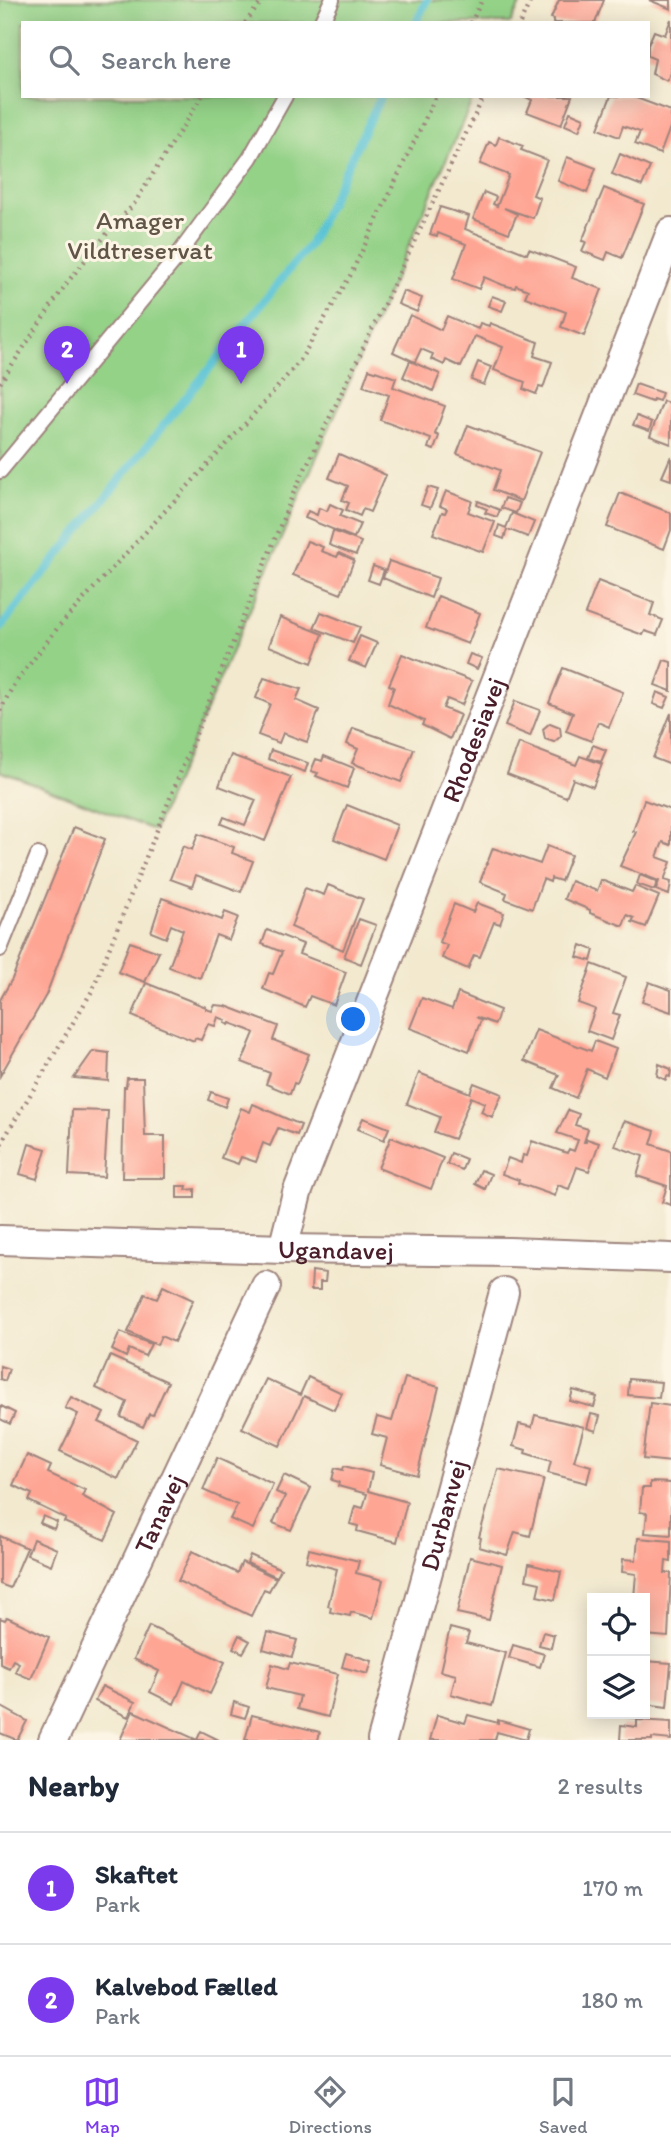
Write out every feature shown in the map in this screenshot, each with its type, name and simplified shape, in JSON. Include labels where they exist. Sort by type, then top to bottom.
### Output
[{"type":"street","name":"Rhodesiavej","points":[[283,1249],[298,1193],[671,232]]},
{"type":"street","name":"Ugandavej","points":[[0,1240],[671,1258]]},
{"type":"street","name":"Tanavej","points":[[53,1740],[265,1286]]},
{"type":"street","name":"Durbanvej","points":[[382,1740],[504,1292]]},
{"type":"lane","points":[[322,21],[332,0]]},
{"type":"lane","points":[[0,471],[173,262],[250,158],[284,98]]},
{"type":"lane","points":[[0,949],[38,855]]},
{"type":"path","points":[[247,21],[263,0]]},
{"type":"path","points":[[472,21],[482,0]]},
{"type":"path","points":[[521,21],[531,0]]},
{"type":"path","points":[[0,383],[66,284],[134,204],[180,136],[201,98]]},
{"type":"path","points":[[0,711],[13,686],[59,626],[299,362],[350,276],[435,98]]},
{"type":"path","points":[[0,1151],[2,1142],[92,991],[293,494],[483,98]]},
{"type":"green space","name":"Amager Vildtreservat","points":[[0,0],[522,0],[512,21],[21,21],[21,98],[473,98],[154,830],[0,771]]},
{"type":"building","points":[[559,0],[604,0],[596,21],[554,21],[551,18]]},
{"type":"building","points":[[649,0],[671,0],[671,9]]},
{"type":"building","points":[[671,19],[671,70],[667,81],[652,74],[655,59],[650,57],[650,40],[654,31],[665,35]]},
{"type":"building","points":[[528,98],[571,98],[561,125],[527,112],[532,100]]},
{"type":"building","points":[[610,98],[636,98],[671,111],[671,125],[660,154],[635,144],[640,132],[623,126],[619,137],[598,129]]},
{"type":"building","points":[[570,112],[584,118],[579,131],[565,125]]},
{"type":"building","points":[[499,137],[523,146],[521,150],[547,160],[533,195],[540,198],[533,218],[504,208],[517,214],[509,233],[473,219],[484,192],[496,197],[493,204],[497,206],[509,175],[480,164],[489,142],[496,145]]},
{"type":"building","points":[[620,154],[650,167],[642,186],[612,174]]},
{"type":"building","points":[[567,157],[596,168],[587,193],[558,181]]},
{"type":"building","points":[[604,188],[644,204],[622,258],[608,252],[605,260],[582,251],[586,242],[582,241]]},
{"type":"building","points":[[440,207],[469,216],[465,229],[527,254],[529,249],[576,267],[572,278],[602,289],[584,336],[561,327],[566,312],[525,297],[528,290],[516,285],[515,288],[503,285],[484,277],[479,289],[453,279],[466,244],[438,233],[437,236],[430,234]]},
{"type":"building","points":[[403,291],[422,298],[417,312],[398,304]]},
{"type":"building","points":[[492,296],[506,301],[502,311],[488,306]]},
{"type":"building","points":[[410,315],[441,330],[447,316],[478,329],[480,323],[489,326],[490,323],[538,342],[534,356],[552,362],[543,388],[539,387],[536,394],[523,389],[525,382],[494,370],[503,347],[475,336],[461,367],[446,360],[444,365],[431,359],[433,354],[421,349],[415,362],[393,352]]},
{"type":"building","points":[[410,361],[440,374],[433,391],[403,377]]},
{"type":"building","points":[[478,362],[491,367],[484,385],[471,380]]},
{"type":"building","points":[[369,369],[396,378],[393,387],[445,406],[435,434],[439,436],[434,450],[428,448],[431,439],[380,420],[389,395],[363,386]]},
{"type":"building","points":[[636,384],[662,393],[659,401],[653,399],[652,402],[632,395]]},
{"type":"building","points":[[663,401],[671,404],[671,444],[650,436]]},
{"type":"building","points":[[637,416],[652,422],[649,431],[633,425]]},
{"type":"building","points":[[468,425],[540,452],[521,501],[493,490],[500,470],[457,454]]},
{"type":"building","points":[[339,454],[386,475],[370,512],[363,509],[360,516],[346,510],[349,503],[342,500],[348,486],[329,478]]},
{"type":"building","points":[[671,456],[671,480],[662,477]]},
{"type":"building","points":[[428,487],[438,490],[430,508],[421,505]]},
{"type":"building","points":[[446,491],[472,501],[468,512],[495,522],[483,552],[433,534],[442,512],[445,513],[447,509],[440,506]]},
{"type":"building","points":[[620,493],[671,513],[671,530],[664,549],[607,527]]},
{"type":"building","points":[[505,498],[520,503],[516,513],[501,508]]},
{"type":"building","points":[[478,501],[500,510],[497,517],[485,513],[487,509],[477,505]]},
{"type":"building","points":[[330,504],[343,510],[340,516],[360,524],[354,538],[305,518],[308,511],[317,515],[319,508],[327,511]]},
{"type":"building","points":[[512,513],[534,522],[528,537],[507,529],[504,539],[496,536],[499,525],[506,528]]},
{"type":"building","points":[[333,531],[361,542],[356,555],[329,545]]},
{"type":"building","points":[[307,541],[323,547],[321,551],[337,557],[339,553],[354,560],[341,594],[293,575]]},
{"type":"building","points":[[389,561],[438,578],[431,598],[383,578]]},
{"type":"building","points":[[373,566],[384,570],[379,584],[368,580]]},
{"type":"building","points":[[598,581],[654,603],[650,615],[663,620],[657,635],[645,631],[643,635],[585,614]]},
{"type":"building","points":[[438,596],[480,613],[468,644],[426,628]]},
{"type":"building","points":[[321,612],[360,627],[353,643],[314,628]]},
{"type":"building","points":[[280,617],[323,634],[312,663],[269,646]]},
{"type":"building","points":[[360,636],[377,643],[366,668],[349,661]]},
{"type":"building","points":[[402,654],[472,681],[462,705],[447,699],[443,708],[460,715],[450,739],[422,725],[424,721],[388,704],[394,687],[389,685]]},
{"type":"building","points":[[470,654],[482,658],[477,669],[466,664]]},
{"type":"building","points":[[664,660],[671,662],[671,691],[655,685]]},
{"type":"building","points":[[563,668],[623,692],[609,727],[598,722],[591,741],[566,731],[573,713],[549,703]]},
{"type":"building","points":[[264,678],[301,689],[296,700],[319,710],[307,742],[283,733],[279,743],[258,735],[270,704],[256,698]]},
{"type":"building","points":[[657,692],[669,697],[664,708],[653,704]]},
{"type":"building","points":[[515,701],[540,710],[530,736],[505,726]]},
{"type":"building","points":[[671,713],[671,765],[653,758]]},
{"type":"building","points":[[550,723],[560,727],[561,736],[554,742],[545,739],[543,729]]},
{"type":"building","points":[[353,728],[414,749],[401,782],[352,763],[358,749],[347,744]]},
{"type":"building","points":[[519,743],[576,765],[580,756],[602,764],[593,787],[573,779],[566,797],[507,774]]},
{"type":"building","points":[[593,745],[606,750],[601,762],[588,758]]},
{"type":"building","points":[[271,750],[308,763],[305,772],[268,759]]},
{"type":"building","points":[[231,755],[291,777],[265,841],[221,824],[224,817],[245,825],[256,800],[219,786]]},
{"type":"building","points":[[324,756],[354,768],[347,788],[316,776],[318,773],[311,771],[316,759],[322,761]]},
{"type":"building","points":[[644,800],[671,810],[671,845],[663,842],[657,857],[671,862],[664,880],[671,882],[669,895],[656,890],[659,881],[620,866],[636,832],[633,831]]},
{"type":"building","points":[[347,805],[397,825],[384,859],[334,839]]},
{"type":"building","points":[[74,827],[105,839],[46,995],[0,1076],[0,1000],[12,979]]},
{"type":"building","points":[[198,834],[234,847],[232,853],[253,861],[241,892],[196,875],[192,887],[170,879],[183,846],[192,850]]},
{"type":"building","points":[[547,846],[571,855],[561,881],[551,878],[550,882],[543,879],[532,909],[505,899],[507,893],[480,882],[493,848],[540,864]]},
{"type":"building","points":[[640,875],[657,882],[654,890],[637,884]]},
{"type":"building","points":[[601,880],[632,892],[635,886],[659,896],[646,927],[632,922],[634,918],[627,915],[623,926],[564,899],[571,881],[597,891]]},
{"type":"building","points":[[328,885],[363,899],[343,950],[291,927],[305,888],[324,895]]},
{"type":"building","points":[[162,898],[222,920],[225,912],[238,917],[229,940],[216,935],[200,978],[169,967],[183,930],[171,925],[166,938],[151,932]]},
{"type":"building","points":[[477,903],[504,913],[500,924],[494,922],[480,957],[474,955],[468,969],[442,958],[447,945],[439,942],[454,904],[473,912]]},
{"type":"building","points":[[359,919],[376,925],[361,964],[344,957]]},
{"type":"building","points":[[267,930],[303,944],[299,954],[346,972],[334,1005],[310,996],[305,1007],[263,989],[282,952],[262,944]]},
{"type":"building","points":[[130,942],[159,952],[145,982],[118,972]]},
{"type":"building","points":[[581,945],[594,950],[591,961],[577,957]]},
{"type":"building","points":[[592,964],[626,977],[613,1013],[620,1015],[611,1040],[587,1031],[595,1009],[578,1003]]},
{"type":"building","points":[[649,982],[671,990],[671,1012],[642,1002]]},
{"type":"building","points":[[146,983],[212,1011],[215,1005],[226,1006],[278,1026],[273,1040],[309,1054],[290,1094],[266,1084],[270,1073],[242,1062],[254,1033],[249,1030],[230,1023],[229,1025],[225,1023],[226,1020],[218,1017],[215,1026],[208,1024],[201,1040],[195,1038],[194,1041],[132,1016]]},
{"type":"building","points":[[458,993],[500,1010],[495,1024],[476,1017],[481,1020],[469,1051],[410,1028],[422,998],[452,1009]]},
{"type":"building","points":[[536,1030],[591,1051],[595,1041],[616,1049],[605,1077],[587,1069],[576,1098],[553,1088],[559,1075],[524,1061]]},
{"type":"building","points":[[93,1051],[109,1053],[108,1081],[74,1078]]},
{"type":"building","points":[[659,1064],[671,1069],[670,1077],[667,1076],[666,1080],[657,1076]]},
{"type":"building","points":[[419,1073],[470,1093],[474,1083],[502,1094],[492,1117],[481,1112],[485,1103],[471,1097],[454,1139],[434,1132],[440,1117],[407,1104]]},
{"type":"building","points":[[127,1078],[143,1078],[145,1136],[165,1136],[165,1178],[122,1178],[124,1087]]},
{"type":"building","points":[[211,1092],[228,1098],[225,1107],[208,1100]]},
{"type":"building","points":[[253,1104],[301,1125],[297,1135],[278,1128],[270,1146],[263,1143],[256,1162],[241,1157],[238,1164],[221,1158],[241,1108],[250,1112]]},
{"type":"building","points":[[72,1110],[108,1111],[104,1177],[69,1175]]},
{"type":"building","points":[[568,1110],[579,1114],[575,1125],[588,1129],[584,1142],[587,1139],[599,1143],[589,1171],[577,1167],[569,1189],[558,1185],[555,1196],[518,1183],[519,1180],[502,1174],[508,1158],[521,1163],[523,1155],[527,1156],[532,1141],[567,1153],[569,1149],[574,1151],[578,1140],[557,1133]]},
{"type":"building","points":[[363,1118],[389,1128],[384,1140],[358,1129]]},
{"type":"building","points":[[624,1121],[655,1131],[651,1144],[671,1151],[671,1205],[662,1202],[667,1186],[637,1176],[643,1156],[615,1146]]},
{"type":"building","points":[[391,1137],[443,1158],[431,1189],[378,1168]]},
{"type":"building","points":[[29,1144],[46,1149],[37,1179],[20,1174]]},
{"type":"building","points":[[451,1153],[466,1159],[462,1170],[447,1164]]},
{"type":"building","points":[[481,1170],[491,1174],[485,1189],[475,1184]]},
{"type":"building","points":[[177,1186],[187,1186],[186,1190],[195,1189],[195,1198],[177,1198]]},
{"type":"building","points":[[312,1271],[326,1273],[325,1282],[320,1282],[320,1290],[311,1290]]},
{"type":"building","points":[[163,1286],[193,1300],[174,1342],[161,1336],[157,1345],[128,1332],[145,1294],[157,1299]]},
{"type":"building","points":[[120,1332],[151,1344],[145,1356],[129,1349],[126,1357],[112,1350]]},
{"type":"building","points":[[110,1356],[168,1382],[153,1415],[149,1414],[143,1427],[121,1417],[127,1402],[96,1388]]},
{"type":"building","points":[[0,1366],[9,1369],[5,1381],[0,1379]]},
{"type":"building","points":[[308,1377],[342,1393],[334,1410],[304,1396],[280,1446],[242,1428],[266,1379],[300,1395]]},
{"type":"building","points":[[405,1378],[439,1387],[417,1475],[380,1465],[387,1438],[372,1434],[377,1417],[392,1421]]},
{"type":"building","points":[[629,1379],[661,1382],[659,1398],[628,1395]]},
{"type":"building","points":[[573,1390],[597,1397],[594,1407],[570,1401]]},
{"type":"building","points":[[71,1397],[104,1413],[99,1422],[137,1440],[118,1479],[60,1451],[78,1414],[65,1408]]},
{"type":"building","points":[[650,1403],[671,1406],[671,1462],[643,1459]]},
{"type":"building","points":[[1,1406],[15,1413],[10,1424],[0,1419]]},
{"type":"building","points":[[591,1414],[600,1416],[596,1431],[587,1428]]},
{"type":"building","points":[[535,1415],[584,1427],[574,1461],[591,1466],[587,1483],[548,1473],[551,1461],[525,1453],[526,1450],[513,1446],[519,1424],[532,1427]]},
{"type":"building","points":[[27,1455],[51,1466],[48,1473],[85,1490],[82,1496],[117,1515],[105,1540],[64,1522],[66,1519],[29,1501],[32,1494],[13,1485]]},
{"type":"building","points":[[217,1458],[273,1484],[253,1529],[230,1519],[237,1505],[203,1490]]},
{"type":"building","points":[[344,1466],[372,1473],[368,1491],[407,1502],[397,1542],[357,1531],[358,1526],[350,1524],[355,1506],[363,1508],[367,1494],[338,1486],[339,1482],[332,1480],[335,1468],[343,1470]]},
{"type":"building","points":[[498,1469],[544,1479],[530,1536],[515,1532],[507,1555],[479,1547],[479,1537]]},
{"type":"building","points":[[284,1475],[311,1488],[291,1530],[273,1523],[285,1496],[276,1492]]},
{"type":"building","points":[[650,1482],[671,1483],[671,1535],[645,1533],[647,1513],[640,1512],[642,1488],[650,1488]]},
{"type":"building","points":[[43,1516],[57,1522],[54,1529],[40,1523]]},
{"type":"building","points":[[0,1536],[27,1548],[10,1588],[0,1584]]},
{"type":"building","points":[[638,1538],[671,1541],[671,1562],[666,1561],[665,1573],[671,1573],[668,1637],[650,1635],[650,1593],[634,1593],[636,1574],[622,1572],[623,1559],[636,1560]]},
{"type":"building","points":[[33,1539],[57,1549],[51,1565],[27,1555]]},
{"type":"building","points":[[309,1549],[359,1561],[356,1573],[383,1580],[373,1618],[351,1612],[350,1616],[330,1612],[331,1607],[328,1606],[337,1569],[306,1561]]},
{"type":"building","points":[[192,1551],[237,1573],[242,1562],[276,1578],[269,1591],[264,1589],[251,1616],[178,1581]]},
{"type":"building","points":[[250,1555],[281,1569],[277,1577],[247,1563]]},
{"type":"building","points":[[470,1557],[502,1565],[489,1620],[457,1613]]},
{"type":"building","points":[[529,1564],[561,1572],[555,1600],[537,1596],[540,1583],[526,1580]]},
{"type":"building","points":[[7,1617],[49,1637],[31,1679],[15,1672],[19,1663],[13,1660],[9,1668],[0,1664],[0,1618],[5,1620]]},
{"type":"building","points":[[149,1626],[225,1662],[210,1694],[184,1681],[174,1704],[150,1692],[159,1671],[134,1659]]},
{"type":"building","points":[[450,1628],[469,1633],[466,1643],[506,1653],[492,1706],[451,1694],[456,1675],[440,1671]]},
{"type":"building","points":[[268,1632],[297,1640],[292,1657],[263,1649]]},
{"type":"building","points":[[543,1632],[554,1635],[551,1648],[539,1645]]},
{"type":"building","points":[[239,1635],[250,1641],[243,1653],[233,1648]]},
{"type":"building","points":[[513,1645],[544,1654],[540,1667],[509,1658]]},
{"type":"building","points":[[346,1653],[372,1661],[368,1674],[342,1667]]},
{"type":"building","points":[[650,1661],[671,1663],[667,1707],[650,1705]]},
{"type":"building","points":[[290,1663],[338,1674],[328,1717],[297,1709],[300,1696],[266,1688],[272,1664],[288,1669]]},
{"type":"building","points":[[102,1686],[135,1702],[128,1717],[95,1701]]},
{"type":"building","points":[[234,1702],[249,1707],[245,1718],[231,1714]]},
{"type":"building","points":[[0,1706],[27,1721],[17,1740],[0,1733]]},
{"type":"building","points":[[133,1711],[197,1740],[120,1740]]},
{"type":"building","points":[[252,1715],[320,1732],[318,1740],[245,1740]]},
{"type":"building","points":[[437,1715],[465,1723],[468,1715],[529,1729],[526,1740],[497,1732],[495,1740],[430,1740]]},
{"type":"building","points":[[637,1720],[671,1722],[671,1740],[620,1740],[621,1725],[637,1727]]},
{"type":"building","points":[[201,1731],[219,1740],[197,1740]]},
{"type":"waterway","points":[[417,21],[427,0]]},
{"type":"waterway","points":[[0,628],[310,244],[380,98]]},
{"type":"place","name":"Kalvebod Fælled","points":[[67,384]]},
{"type":"place","name":"Skaftet","points":[[241,384]]}]
